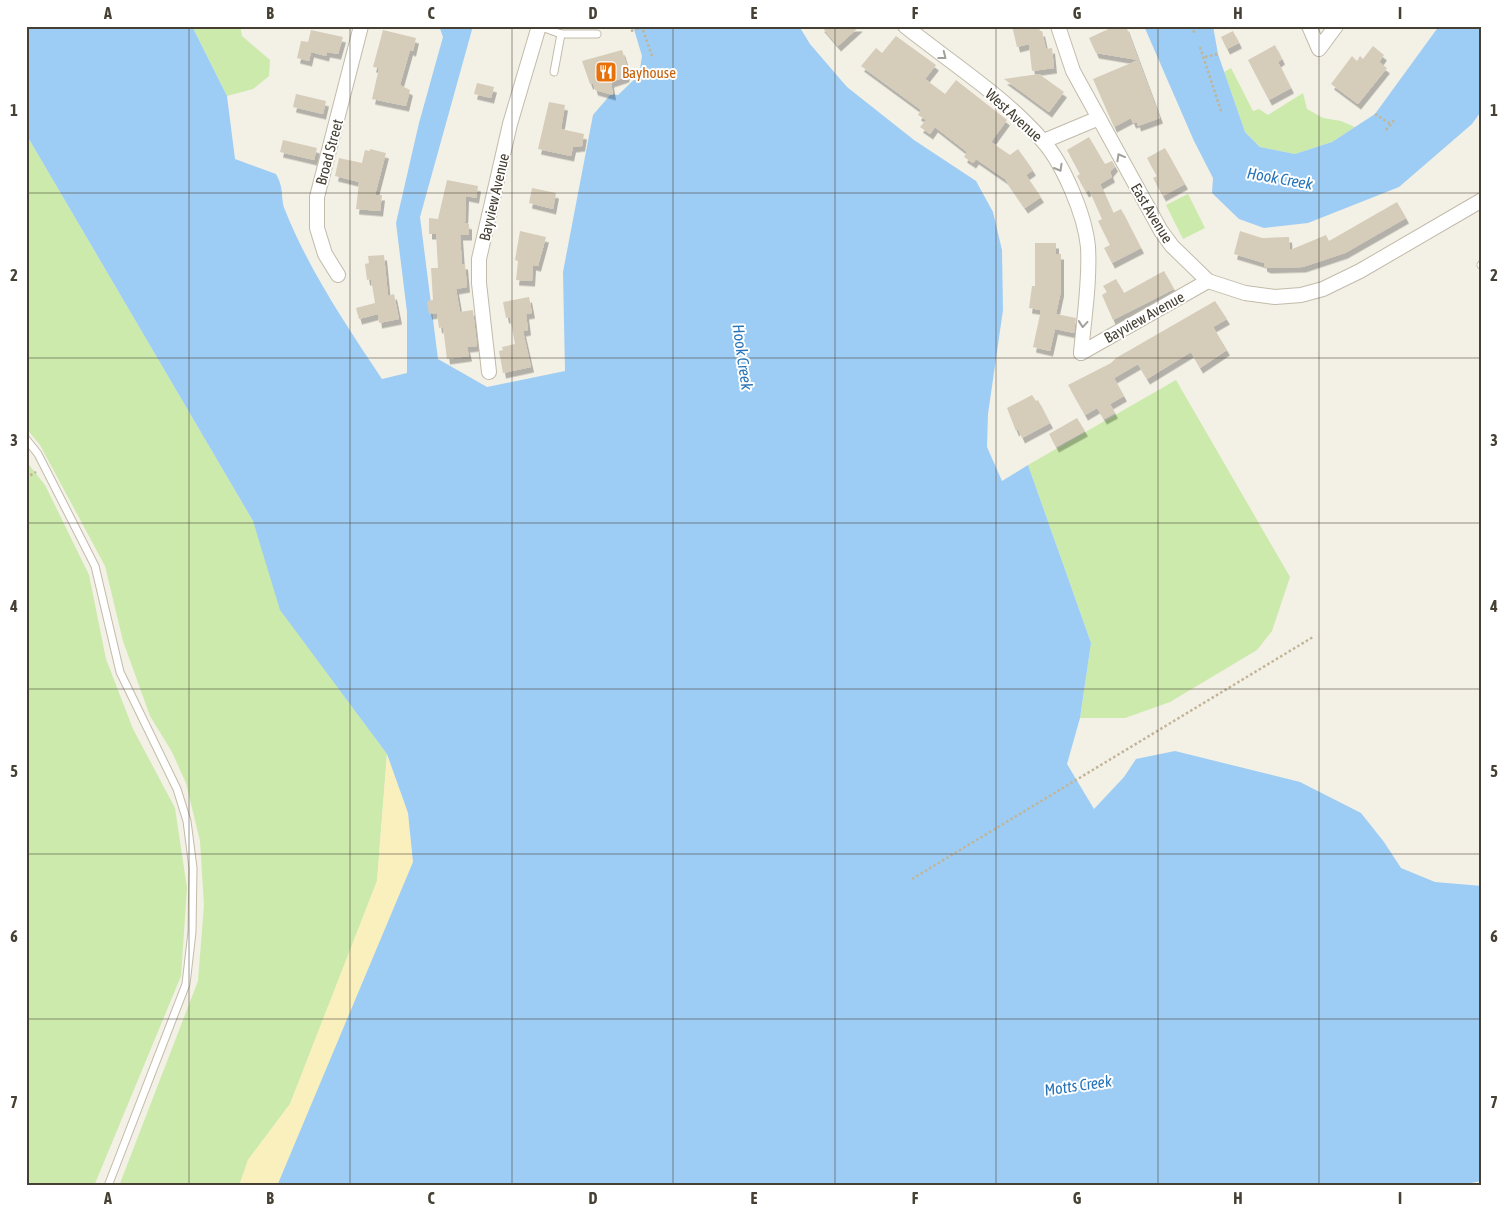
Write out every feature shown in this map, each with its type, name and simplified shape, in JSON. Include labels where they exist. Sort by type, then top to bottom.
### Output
[{"type":"street","name":"Broad Street","points":[[338,275],[326,254],[317,228],[317,197],[361,26]]},
{"type":"street","name":"Bayview Avenue","points":[[489,372],[479,283],[479,259],[510,124],[539,26]]},
{"type":"street","name":"West Avenue","points":[[905,26],[1012,110],[1044,141],[1074,193],[1082,217],[1088,246],[1087,289],[1081,353]]},
{"type":"street","name":"East Avenue","points":[[1058,26],[1073,71],[1161,232],[1172,246],[1208,281],[1245,293],[1275,297],[1301,295],[1323,289],[1360,271],[1482,200]]},
{"type":"street","points":[[1309,26],[1319,49],[1336,26]]},
{"type":"street","points":[[1044,141],[1099,118]]},
{"type":"street","name":"Bayview Avenue","points":[[1081,353],[1208,281]]},
{"type":"lane","points":[[539,26],[561,34],[597,34]]},
{"type":"lane","points":[[554,72],[561,34]]},
{"type":"lane","points":[[26,439],[38,454],[96,566],[120,672],[177,789],[187,822],[193,868],[192,932],[186,984],[108,1186]]},
{"type":"path","points":[[631,31],[642,27],[652,56]]},
{"type":"path","points":[[1193,27],[1195,34]]},
{"type":"path","points":[[1200,47],[1222,111]]},
{"type":"path","points":[[1204,58],[1218,54]]},
{"type":"path","points":[[1375,114],[1392,125]]},
{"type":"path","points":[[1386,130],[1395,119]]},
{"type":"path","points":[[912,879],[1313,638]]},
{"type":"green space","points":[[192,26],[240,26],[242,36],[270,60],[269,76],[253,89],[227,96]]},
{"type":"green space","points":[[1231,68],[1253,111],[1259,109],[1268,115],[1303,93],[1307,109],[1323,118],[1341,121],[1355,127],[1332,142],[1295,154],[1260,147],[1245,132],[1224,72]]},
{"type":"green space","points":[[26,134],[253,521],[285,616],[387,754],[377,881],[290,1104],[248,1160],[239,1186],[119,1186],[198,981],[204,905],[200,841],[186,783],[172,752],[150,716],[123,641],[105,566],[40,445],[26,428]]},
{"type":"green space","points":[[1188,194],[1205,228],[1183,239],[1166,205]]},
{"type":"green space","points":[[1176,380],[1290,577],[1272,631],[1257,650],[1170,702],[1125,718],[1080,718],[1091,643],[1028,465]]},
{"type":"green space","points":[[26,461],[45,485],[89,575],[106,659],[133,729],[175,808],[187,888],[181,976],[94,1186],[26,1186]]},
{"type":"sand","points":[[387,754],[408,813],[413,862],[280,1186],[239,1186],[248,1160],[290,1104],[377,881]]},
{"type":"water","points":[[26,26],[192,26],[227,96],[235,159],[276,174],[285,210],[305,254],[342,318],[382,379],[407,373],[407,312],[396,223],[419,123],[443,37],[439,26],[473,26],[420,217],[438,359],[487,387],[565,371],[563,272],[593,115],[611,94],[618,95],[639,75],[642,56],[633,26],[799,26],[810,44],[847,87],[914,140],[976,181],[993,212],[1002,250],[1003,310],[988,414],[987,447],[1002,481],[1028,465],[1091,643],[1080,718],[1067,764],[1094,809],[1124,777],[1136,759],[1175,751],[1300,782],[1361,813],[1384,842],[1401,868],[1435,882],[1482,886],[1482,1181],[1454,1186],[277,1186],[413,862],[408,813],[387,754],[280,610],[253,521],[26,134]]},
{"type":"water","name":"Hook Creek","points":[[1144,26],[1213,26],[1218,54],[1245,132],[1260,147],[1295,154],[1332,142],[1375,114],[1439,26],[1482,26],[1482,110],[1472,124],[1399,187],[1308,223],[1264,228],[1239,219],[1212,193],[1213,178],[1194,141]]},
{"type":"building","points":[[821,26],[860,26],[838,46]]},
{"type":"building","points":[[1012,26],[1039,26],[1046,49],[1052,48],[1054,68],[1032,71],[1029,44],[1017,47]]},
{"type":"building","points":[[1115,26],[1126,26],[1160,118],[1138,126],[1137,122],[1133,123],[1131,118],[1114,127],[1093,79],[1138,60],[1096,53],[1089,38]]},
{"type":"building","points":[[311,30],[343,37],[338,54],[327,52],[326,56],[311,52],[309,61],[297,58],[301,41],[308,42]]},
{"type":"building","points":[[383,30],[416,38],[413,51],[410,50],[400,85],[410,90],[406,106],[372,99],[379,68],[373,67]]},
{"type":"building","points":[[1233,31],[1239,43],[1227,49],[1221,37]]},
{"type":"building","points":[[896,36],[936,65],[925,79],[945,94],[956,80],[1007,120],[991,142],[1010,155],[1018,149],[1033,170],[1026,175],[1041,197],[1025,208],[1005,179],[976,159],[973,163],[964,157],[967,152],[935,127],[930,134],[920,127],[926,120],[918,115],[921,110],[861,66],[876,48],[882,53]]},
{"type":"building","points":[[1275,45],[1282,59],[1278,62],[1291,88],[1269,100],[1248,60]]},
{"type":"building","points":[[1373,46],[1384,55],[1379,62],[1387,68],[1358,104],[1331,84],[1352,56],[1357,61],[1360,56],[1363,59]]},
{"type":"building","name":"Bayhouse","points":[[622,50],[628,69],[626,77],[611,82],[613,95],[595,90],[593,83],[590,84],[582,61]]},
{"type":"building","points":[[1039,74],[1064,92],[1049,112],[1004,79]]},
{"type":"building","points":[[477,83],[494,87],[491,98],[474,94]]},
{"type":"building","points":[[296,94],[326,101],[323,114],[293,107]]},
{"type":"building","points":[[549,102],[565,105],[561,129],[584,134],[582,146],[573,147],[571,156],[538,149]]},
{"type":"building","points":[[1089,137],[1105,164],[1112,161],[1115,166],[1110,172],[1112,177],[1100,184],[1113,213],[1121,209],[1141,248],[1112,263],[1104,248],[1110,245],[1098,221],[1102,219],[1089,190],[1086,192],[1077,176],[1080,174],[1067,150]]},
{"type":"building","points":[[283,140],[317,148],[314,160],[280,152]]},
{"type":"building","points":[[1165,148],[1185,184],[1163,196],[1153,178],[1157,176],[1147,158]]},
{"type":"building","points":[[370,149],[386,153],[375,195],[382,195],[380,211],[356,209],[359,182],[335,176],[339,158],[362,163],[365,150],[370,151]]},
{"type":"building","points":[[447,180],[478,186],[476,198],[466,196],[465,223],[469,224],[469,235],[460,235],[462,264],[465,264],[467,287],[456,289],[460,312],[473,310],[477,346],[467,347],[469,356],[447,359],[443,327],[439,328],[437,313],[429,314],[427,301],[433,300],[431,268],[438,268],[436,234],[429,234],[429,218],[438,219]]},
{"type":"building","points":[[532,188],[556,193],[553,209],[529,203]]},
{"type":"building","points":[[1397,202],[1406,218],[1345,253],[1303,267],[1268,268],[1264,266],[1264,263],[1234,254],[1240,231],[1262,238],[1289,237],[1290,250],[1326,235],[1329,241]]},
{"type":"building","points":[[520,231],[546,237],[538,266],[533,265],[532,281],[516,280],[518,261],[515,260]]},
{"type":"building","points":[[1035,243],[1056,243],[1056,254],[1061,254],[1061,291],[1056,314],[1076,318],[1074,333],[1055,329],[1050,351],[1033,347],[1041,310],[1029,308],[1032,286],[1035,286]]},
{"type":"building","points":[[384,255],[388,296],[394,294],[399,319],[379,323],[378,314],[359,319],[356,308],[375,303],[371,279],[367,280],[365,264],[369,263],[368,256]]},
{"type":"building","points":[[1164,271],[1174,289],[1113,320],[1102,295],[1107,292],[1103,286],[1116,279],[1124,293]]},
{"type":"building","points":[[529,297],[532,313],[526,314],[528,330],[523,331],[531,367],[503,373],[499,351],[503,350],[502,347],[515,344],[510,317],[506,318],[503,302]]},
{"type":"building","points":[[1215,301],[1227,319],[1213,327],[1227,350],[1200,368],[1191,352],[1147,379],[1138,364],[1114,378],[1124,396],[1110,404],[1115,413],[1104,419],[1097,408],[1085,415],[1068,385],[1111,363],[1116,358]]},
{"type":"building","points":[[1032,395],[1036,401],[1038,400],[1050,423],[1022,438],[1018,429],[1016,431],[1007,408]]},
{"type":"building","points":[[1077,418],[1085,431],[1056,447],[1049,434]]},
{"type":"place","name":"Bayhouse","points":[[606,72]]},
{"type":"water label","name":"Motts Creek","points":[[1078,1085]]}]
